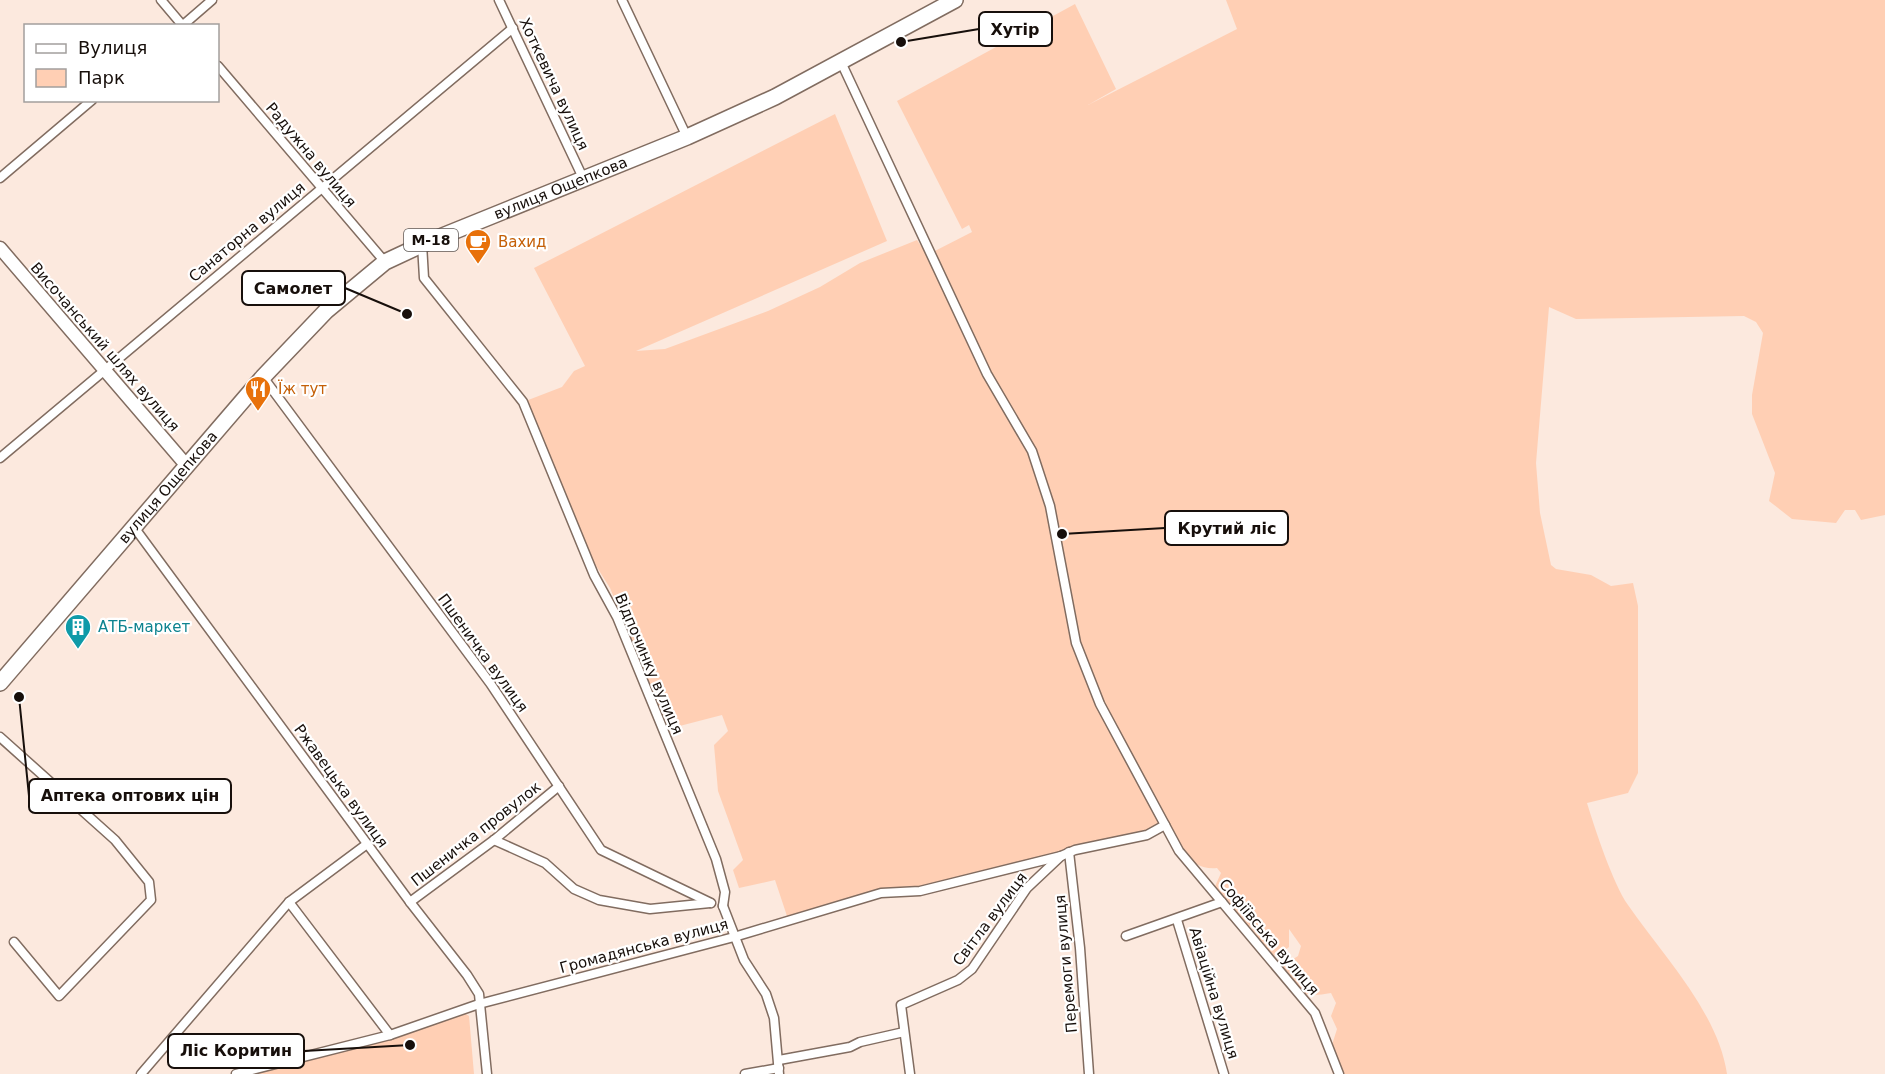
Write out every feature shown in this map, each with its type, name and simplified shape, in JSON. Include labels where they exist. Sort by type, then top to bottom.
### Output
[{"type":"highway","name":"вулиця Ощепкова","points":[[0,683],[263,378],[326,312],[385,262],[422,244],[687,137],[775,97],[947,2]]},
{"type":"street","points":[[161,0],[181,24]]},
{"type":"street","points":[[183,24],[212,0]]},
{"type":"street","name":"Хоткевича вулиця","points":[[499,0],[584,180]]},
{"type":"street","points":[[622,0],[687,137]]},
{"type":"street","name":"Санаторна вулиця","points":[[0,458],[513,28]]},
{"type":"street","name":"Софіївська вулиця","points":[[841,62],[987,374],[1032,451],[1050,506],[1076,643],[1085,672],[1179,851],[1315,1013],[1339,1074]]},
{"type":"street","name":"Радужна вулиця","points":[[219,67],[385,262]]},
{"type":"street","points":[[0,178],[90,102]]},
{"type":"street","name":"Відпочинку вулиця","points":[[422,244],[424,278],[523,402],[594,575],[617,617],[716,859],[725,892],[723,906]]},
{"type":"street","name":"Височанський шлях вулиця","points":[[0,248],[187,466]]},
{"type":"street","name":"Пшеничка вулиця","points":[[263,378],[490,683],[601,850],[711,903]]},
{"type":"street","name":"Ржавецька вулиця","points":[[134,527],[410,902],[467,975],[479,994],[487,1074]]},
{"type":"street","points":[[0,737],[114,840],[149,882],[151,900],[59,996],[14,942]]},
{"type":"street","name":"Пшеничка провулок","points":[[410,902],[494,840],[559,786]]},
{"type":"street","points":[[1065,854],[1148,835],[1165,825]]},
{"type":"street","points":[[494,840],[545,863],[574,889],[599,900],[650,909],[711,903],[723,906],[744,960],[766,994],[774,1018],[779,1068]]},
{"type":"street","points":[[141,1074],[290,902],[367,844]]},
{"type":"street","name":"Громадянська вулиця","points":[[236,1074],[390,1035],[479,1004],[734,937],[881,893],[920,891],[1065,854]]},
{"type":"street","name":"Світла вулиця","points":[[904,1032],[901,1005],[958,980],[972,969],[1028,888],[1065,854]]},
{"type":"street","name":"Перемоги вулиця","points":[[1065,854],[1080,948],[1089,1074]]},
{"type":"street","points":[[290,902],[390,1035]]},
{"type":"street","points":[[1126,936],[1222,903]]},
{"type":"street","name":"Авіаційна вулиця","points":[[1177,920],[1224,1074]]},
{"type":"street","points":[[745,1074],[779,1068],[860,1042],[904,1032],[910,1074]]},
{"type":"green space","points":[[1226,0],[1885,0],[1885,515],[1861,520],[1855,510],[1845,510],[1836,523],[1792,519],[1769,501],[1775,473],[1752,414],[1752,395],[1763,333],[1756,322],[1744,316],[1576,319],[1549,307],[1536,463],[1540,513],[1551,565],[1556,569],[1591,575],[1611,586],[1633,583],[1638,606],[1638,773],[1628,793],[1587,803],[1605,856],[1622,896],[1701,1007],[1722,1051],[1727,1074],[1340,1074],[1331,1048],[1337,1029],[1331,1016],[1336,1003],[1331,993],[1306,994],[1296,988],[1279,968],[1298,956],[1301,946],[1289,929],[1289,947],[1279,955],[1271,956],[1250,926],[1242,927],[1212,893],[1221,873],[1217,868],[1199,866],[1192,861],[1180,849],[1166,826],[1053,859],[788,919],[775,880],[739,888],[733,870],[743,860],[718,791],[714,745],[728,731],[722,715],[668,729],[642,674],[627,628],[610,588],[583,545],[551,471],[541,432],[523,402],[562,387],[574,371],[585,366],[534,268],[835,114],[887,241],[636,351],[665,349],[768,311],[820,287],[860,263],[917,240],[927,255],[972,232],[969,225],[962,229],[897,101],[1075,4],[1116,89],[1088,105],[1237,29]]},
{"type":"green space","points":[[459,1010],[469,1016],[474,1074],[256,1074]]},
{"type":"place","name":"Хутір","points":[[901,42]]},
{"type":"place","name":"Вахид","points":[[478,265]]},
{"type":"place","name":"Самолет","points":[[407,314]]},
{"type":"place","name":"Їж тут","points":[[258,412]]},
{"type":"place","name":"Крутий ліс","points":[[1062,534]]},
{"type":"place","name":"АТБ-маркет","points":[[78,650]]},
{"type":"place","name":"Аптека оптових цін","points":[[19,697]]},
{"type":"place","name":"Ліс Коритин","points":[[410,1045]]}]
